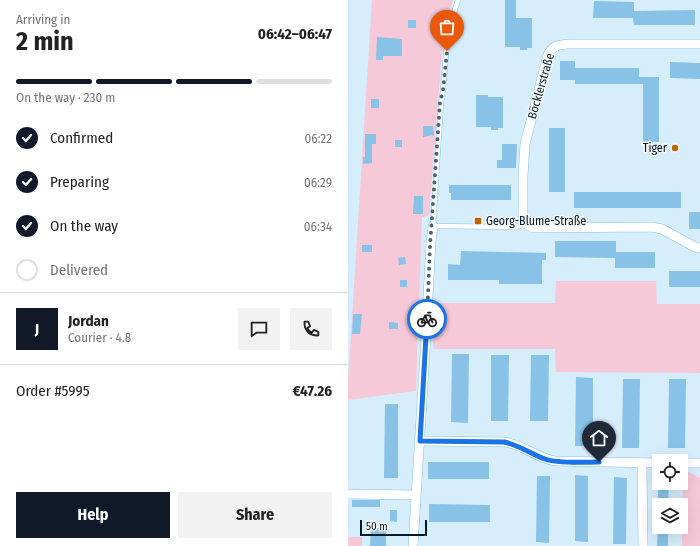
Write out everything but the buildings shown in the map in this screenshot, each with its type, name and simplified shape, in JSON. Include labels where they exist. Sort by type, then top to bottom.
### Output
[{"type":"street","name":"Böcklerstraße","points":[[526,224],[524,215],[523,176],[525,144],[548,55],[551,49],[557,45],[569,44],[700,44]]},
{"type":"street","points":[[526,224],[533,228],[652,227],[662,229],[683,241],[700,248]]},
{"type":"street","points":[[412,546],[420,441],[430,246],[433,226]]},
{"type":"street","points":[[420,441],[504,442],[514,444],[546,460],[555,461],[652,463]]},
{"type":"street","points":[[642,463],[643,546]]},
{"type":"street","points":[[688,464],[698,465]]},
{"type":"street","points":[[348,494],[415,495]]},
{"type":"lane","points":[[458,0],[448,31],[443,90],[440,103],[433,226],[515,227],[526,224]]},
{"type":"shaded area","points":[[372,0],[453,0],[444,26],[429,216],[422,217],[416,391],[348,400],[348,382]]},
{"type":"shaded area","points":[[556,281],[656,281],[657,304],[700,304],[700,373],[556,372],[555,349],[433,349],[435,303],[555,303]]},
{"type":"shaded area","points":[[688,472],[700,478],[700,546],[682,546],[682,534],[688,534],[688,498],[683,498],[683,490],[688,490]]},
{"type":"shaded area","points":[[348,537],[362,537],[362,546],[348,546]]},
{"type":"way so far","points":[[427,319],[430,246],[433,226],[440,103],[443,90],[447,51]]},
{"type":"place","name":"Tiger","points":[[675,148]]},
{"type":"place","name":"Georg-Blume-Straße","points":[[478,221]]},
{"type":"route","points":[[427,319],[420,441],[504,442],[514,444],[546,460],[599,462]]}]
